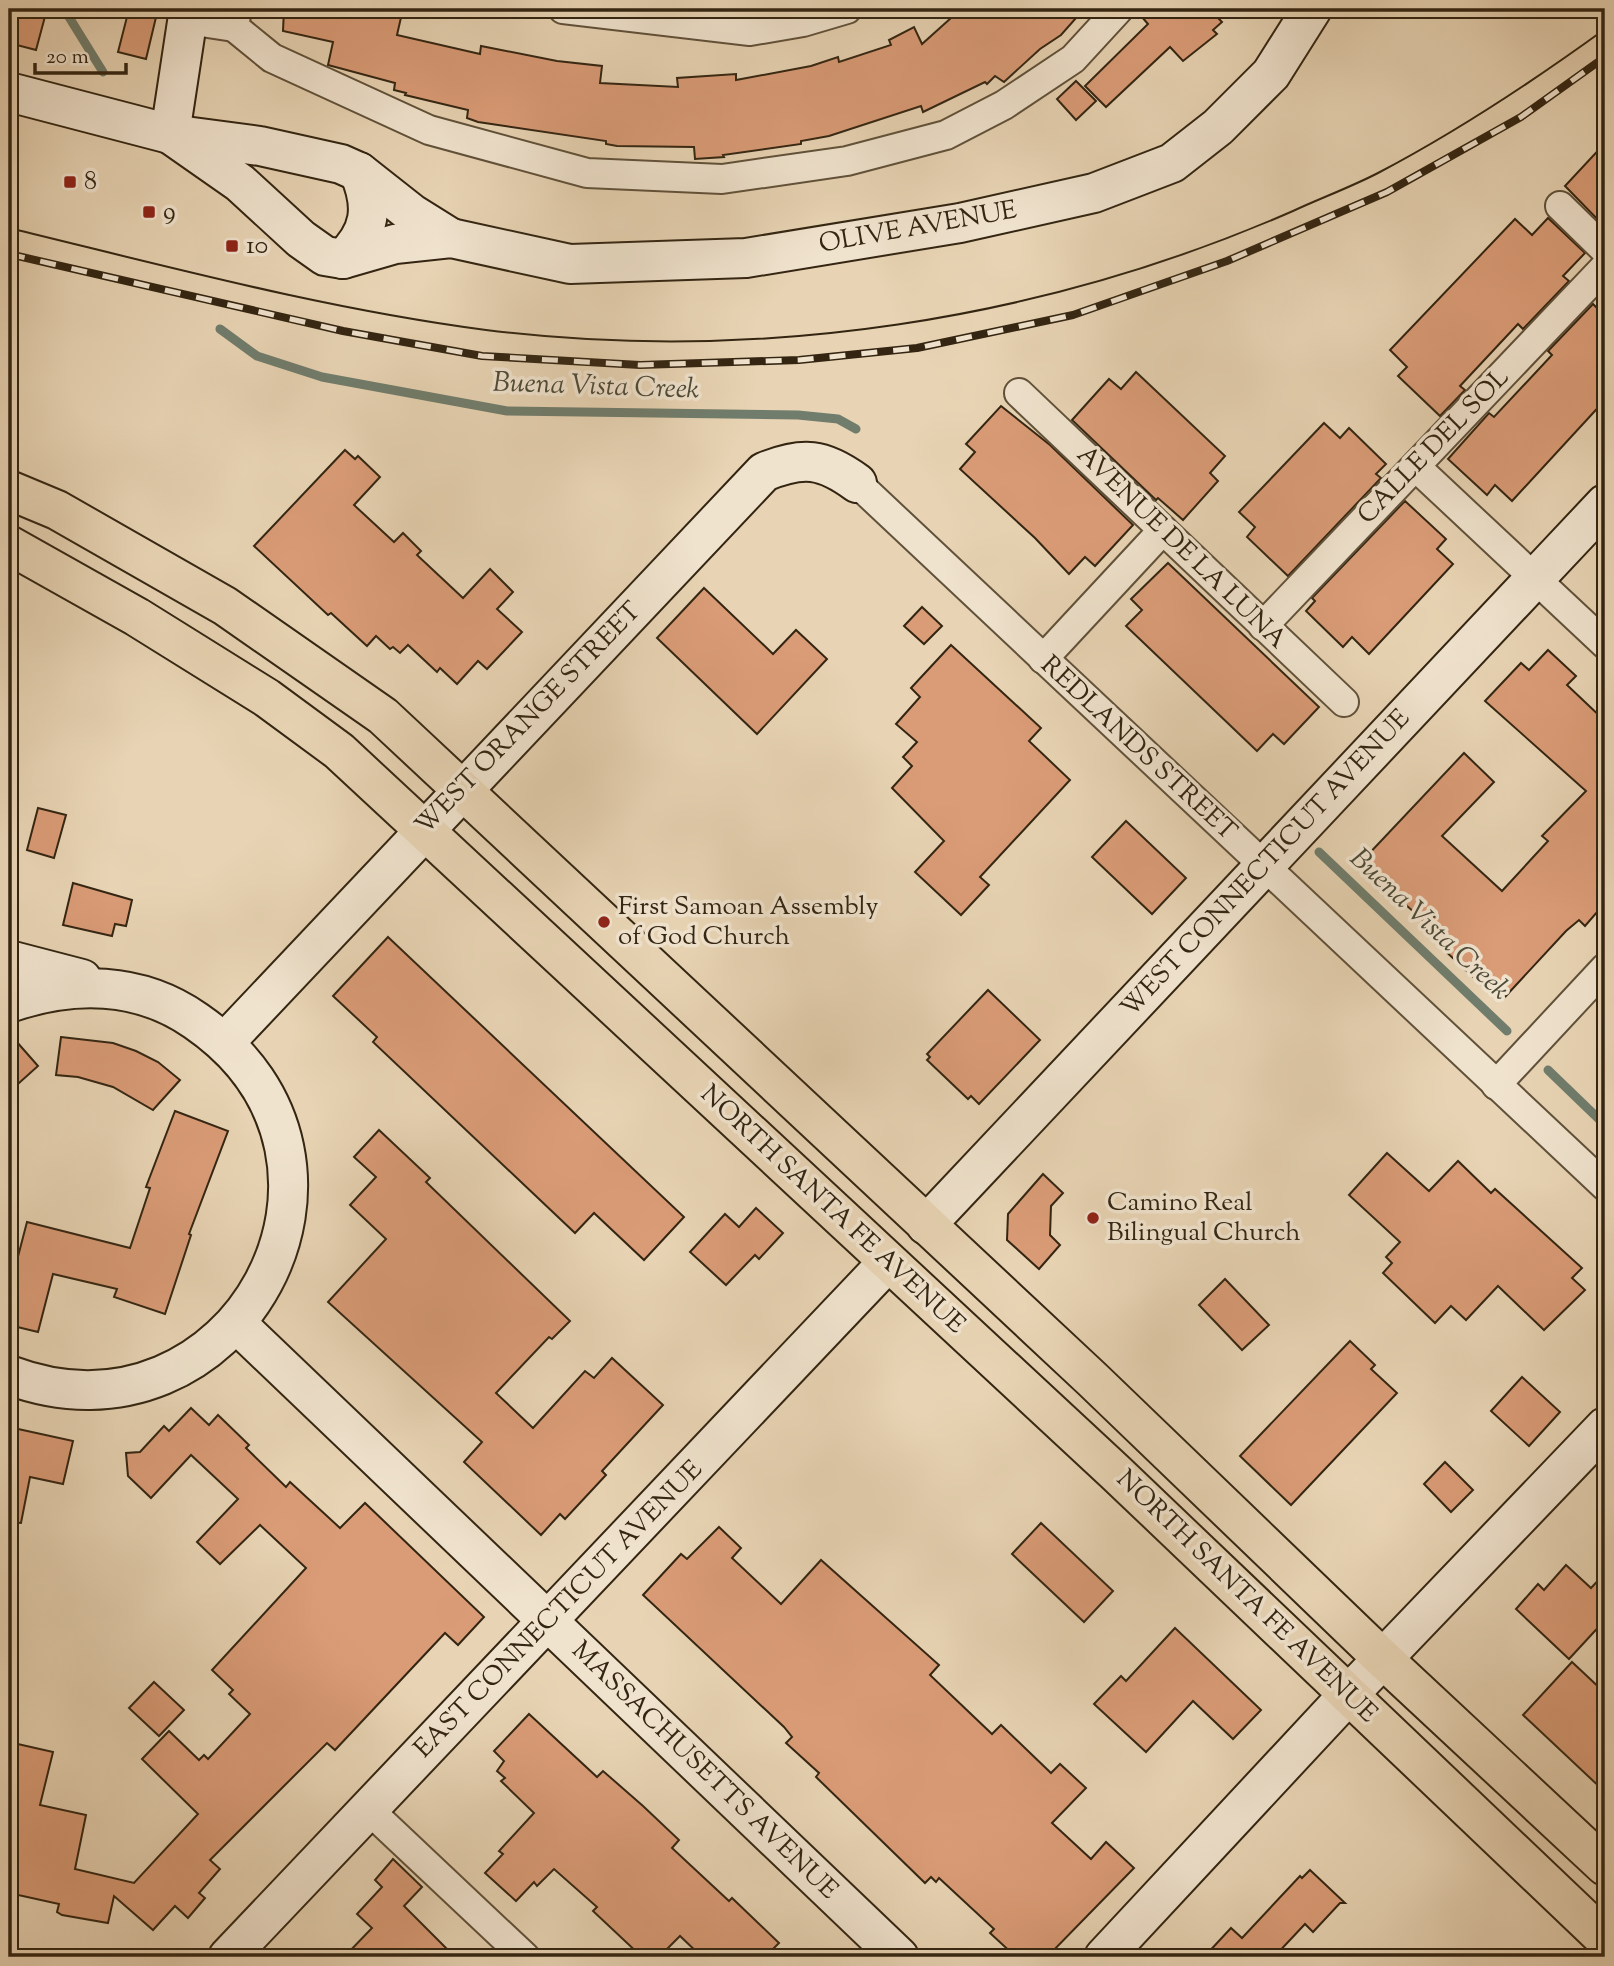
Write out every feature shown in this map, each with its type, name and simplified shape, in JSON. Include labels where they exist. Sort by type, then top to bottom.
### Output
[{"type":"main road","name":"NORTH SANTA FE AVENUE","points":[[9,490],[57,510],[185,583],[259,629],[383,716],[1092,1379],[1383,1659],[1605,1866]]},
{"type":"main road","name":"NORTH SANTA FE AVENUE","points":[[11,545],[137,617],[267,698],[339,751],[1115,1472],[1348,1695],[1589,1917],[1605,1939]]},
{"type":"main road","points":[[11,545],[76,549],[133,579],[185,583]]},
{"type":"street","points":[[563,9],[750,31],[803,22],[846,9]]},
{"type":"street","points":[[170,134],[188,14],[235,18],[272,58],[429,130],[586,173],[722,178],[847,161],[946,135],[1004,106],[1073,59],[1119,9]]},
{"type":"street","name":"OLIVE AVENUE","points":[[170,134],[240,183],[301,239],[325,256],[343,259],[395,244],[451,238],[570,264],[746,258],[960,223],[1094,193],[1172,163],[1218,127],[1271,74],[1312,9]]},
{"type":"street","name":"OLIVE AVENUE","points":[[9,92],[170,134],[260,146],[341,164],[359,172],[411,213],[451,238]]},
{"type":"street","points":[[343,259],[357,245],[368,223],[368,192],[359,172]]},
{"type":"street","points":[[1560,205],[1605,250]]},
{"type":"street","name":"CALLE DEL SOL","points":[[1263,626],[1605,267]]},
{"type":"street","name":"AVENUE DE LA LUNA","points":[[1019,393],[1344,702]]},
{"type":"street","name":"WEST ORANGE STREET","points":[[226,1041],[764,472],[790,461],[832,465],[856,483]]},
{"type":"street","points":[[1416,467],[1605,644]]},
{"type":"street","name":"REDLANDS STREET","points":[[856,483],[1605,1186]]},
{"type":"street","name":"WEST CONNECTICUT AVENUE","points":[[926,1225],[1605,504]]},
{"type":"street","points":[[1042,659],[1163,530]]},
{"type":"street","points":[[9,960],[121,989],[177,1007],[226,1041],[249,1067],[267,1097],[280,1128],[287,1163],[288,1197],[284,1231],[273,1264],[257,1295],[236,1323],[205,1350],[182,1364],[132,1385],[77,1389],[50,1387],[9,1374]]},
{"type":"street","points":[[1496,1084],[1605,968]]},
{"type":"street","points":[[9,1003],[43,991],[82,986],[121,989]]},
{"type":"street","name":"EAST CONNECTICUT AVENUE","points":[[228,1957],[888,1262]]},
{"type":"street","name":"MASSACHUSETTS AVENUE","points":[[236,1323],[900,1957]]},
{"type":"street","points":[[1104,1957],[1348,1695],[1605,1427]]},
{"type":"street","points":[[369,1810],[524,1957]]},
{"type":"building","points":[[9,9],[47,9],[36,50],[9,43]]},
{"type":"building","points":[[129,9],[157,13],[146,59],[118,52]]},
{"type":"building","points":[[284,9],[383,9],[402,13],[397,35],[480,54],[481,46],[557,61],[602,66],[600,83],[678,87],[677,78],[736,74],[736,80],[811,66],[838,57],[839,62],[891,45],[889,40],[914,27],[922,44],[961,9],[1084,9],[1061,35],[1040,49],[1004,82],[995,76],[987,84],[985,82],[923,112],[921,106],[829,136],[801,141],[801,144],[695,159],[694,147],[617,146],[606,144],[606,141],[478,122],[467,118],[468,110],[405,95],[406,93],[394,90],[395,83],[328,65],[333,42],[283,31]]},
{"type":"building","points":[[1135,9],[1209,9],[1222,22],[1213,30],[1217,34],[1183,61],[1170,47],[1106,107],[1085,86],[1148,24]]},
{"type":"building","points":[[1076,81],[1096,101],[1076,120],[1057,99]]},
{"type":"building","points":[[1605,143],[1605,227],[1565,186]]},
{"type":"building","points":[[1548,218],[1585,253],[1563,276],[1569,281],[1523,329],[1518,324],[1460,386],[1465,390],[1440,416],[1398,376],[1407,367],[1390,350],[1515,219],[1532,235]]},
{"type":"building","points":[[1593,304],[1605,316],[1605,400],[1512,501],[1495,485],[1487,495],[1448,459],[1489,413],[1494,417],[1552,355],[1548,351]]},
{"type":"building","points":[[1136,372],[1225,456],[1210,473],[1218,481],[1183,520],[1158,498],[1156,500],[1072,420],[1109,379],[1121,389]]},
{"type":"building","points":[[1001,406],[1050,445],[1133,525],[1095,566],[1085,557],[1069,574],[1035,538],[960,469],[975,452],[966,444]]},
{"type":"building","points":[[1324,423],[1340,438],[1349,428],[1386,464],[1376,474],[1381,478],[1288,576],[1247,537],[1255,527],[1239,512]]},
{"type":"building","points":[[345,450],[355,459],[358,456],[380,477],[354,505],[394,542],[403,533],[421,551],[417,555],[463,598],[490,569],[513,592],[497,609],[522,632],[487,669],[478,661],[457,684],[440,668],[437,672],[408,645],[400,653],[393,647],[390,649],[376,636],[367,646],[331,613],[328,615],[254,546]]},
{"type":"building","points":[[1405,501],[1446,539],[1437,549],[1453,564],[1369,654],[1352,637],[1343,647],[1306,611],[1315,601],[1312,598]]},
{"type":"building","points":[[1168,563],[1319,707],[1284,744],[1273,734],[1257,751],[1126,626],[1142,610],[1131,599]]},
{"type":"building","points":[[704,588],[773,654],[796,630],[827,659],[757,734],[657,638]]},
{"type":"building","points":[[922,607],[942,626],[924,644],[904,626]]},
{"type":"building","points":[[951,645],[1041,728],[1029,741],[1070,780],[980,877],[989,885],[961,915],[915,872],[944,841],[892,788],[912,766],[903,757],[917,742],[896,724],[920,697],[911,688]]},
{"type":"building","points":[[1548,650],[1576,676],[1567,685],[1605,721],[1605,903],[1585,926],[1579,920],[1566,931],[1504,998],[1488,984],[1485,988],[1442,948],[1447,942],[1385,886],[1389,881],[1364,859],[1464,753],[1494,782],[1442,836],[1502,891],[1548,841],[1542,836],[1586,791],[1485,701],[1521,663],[1529,670]]},
{"type":"building","points":[[38,808],[66,815],[54,858],[27,850]]},
{"type":"building","points":[[1126,821],[1186,878],[1152,914],[1092,857]]},
{"type":"building","points":[[73,883],[132,900],[126,926],[115,924],[112,936],[63,925]]},
{"type":"building","points":[[388,937],[684,1217],[644,1260],[594,1213],[575,1233],[373,1042],[377,1037],[333,996]]},
{"type":"building","points":[[988,990],[1040,1040],[979,1104],[971,1096],[968,1099],[927,1060],[930,1057],[927,1054]]},
{"type":"building","points":[[9,1033],[38,1066],[9,1092]]},
{"type":"building","points":[[61,1037],[113,1043],[136,1051],[158,1062],[180,1080],[153,1110],[113,1087],[78,1077],[56,1075]]},
{"type":"building","points":[[175,1111],[228,1131],[189,1234],[191,1235],[165,1314],[114,1297],[117,1289],[53,1274],[38,1332],[9,1325],[9,1291],[27,1222],[130,1248],[150,1188],[146,1187]]},
{"type":"building","points":[[379,1130],[430,1178],[426,1182],[570,1321],[552,1339],[549,1337],[496,1393],[533,1428],[585,1371],[594,1378],[612,1358],[663,1405],[602,1471],[606,1475],[565,1519],[560,1514],[541,1535],[464,1462],[482,1442],[328,1302],[386,1239],[350,1205],[376,1177],[354,1157]]},
{"type":"building","points":[[1387,1153],[1429,1191],[1458,1161],[1491,1193],[1495,1189],[1582,1268],[1572,1278],[1585,1290],[1544,1330],[1498,1286],[1466,1320],[1451,1306],[1435,1323],[1383,1273],[1392,1263],[1386,1257],[1400,1242],[1349,1195]]},
{"type":"building","points":[[1043,1174],[1063,1193],[1051,1206],[1050,1235],[1060,1245],[1039,1269],[1007,1240],[1008,1214]]},
{"type":"building","points":[[756,1208],[783,1233],[759,1259],[755,1255],[726,1285],[690,1252],[725,1214],[739,1227]]},
{"type":"building","points":[[1225,1279],[1269,1325],[1242,1350],[1199,1305]]},
{"type":"building","points":[[1350,1341],[1375,1365],[1371,1369],[1397,1393],[1291,1505],[1240,1456]]},
{"type":"building","points":[[1522,1377],[1560,1412],[1529,1446],[1491,1411]]},
{"type":"building","points":[[191,1408],[209,1425],[218,1415],[249,1445],[246,1448],[286,1487],[290,1482],[340,1528],[365,1503],[484,1617],[458,1645],[445,1633],[335,1750],[327,1743],[210,1860],[220,1869],[199,1893],[205,1898],[188,1918],[175,1906],[153,1930],[114,1896],[108,1923],[62,1915],[57,1912],[59,1904],[9,1893],[9,1742],[53,1752],[40,1805],[86,1815],[75,1869],[134,1883],[198,1814],[142,1759],[169,1731],[199,1760],[204,1755],[208,1759],[250,1714],[229,1694],[233,1690],[212,1670],[306,1568],[260,1525],[220,1564],[197,1542],[238,1499],[191,1455],[151,1498],[128,1476],[126,1453],[140,1452],[164,1426],[169,1431]]},
{"type":"building","points":[[9,1427],[73,1441],[63,1484],[30,1477],[21,1523],[9,1522]]},
{"type":"building","points":[[1445,1462],[1473,1490],[1451,1512],[1424,1484]]},
{"type":"building","points":[[1041,1523],[1113,1591],[1084,1622],[1012,1554]]},
{"type":"building","points":[[719,1527],[741,1548],[732,1558],[781,1604],[821,1560],[939,1665],[930,1675],[992,1734],[1001,1725],[1051,1773],[1060,1764],[1086,1788],[1052,1823],[1091,1859],[1106,1842],[1134,1868],[1047,1957],[1016,1957],[990,1933],[994,1929],[939,1878],[936,1882],[931,1877],[925,1883],[816,1777],[819,1773],[786,1743],[792,1737],[784,1727],[643,1595],[681,1554],[687,1559]]},
{"type":"building","points":[[1566,1565],[1591,1588],[1605,1573],[1605,1620],[1569,1659],[1516,1609],[1538,1584],[1544,1590]]},
{"type":"building","points":[[1175,1628],[1261,1710],[1233,1739],[1193,1701],[1146,1752],[1094,1704],[1121,1676],[1126,1681]]},
{"type":"building","points":[[1572,1662],[1605,1693],[1605,1792],[1523,1715]]},
{"type":"building","points":[[154,1682],[184,1710],[159,1736],[129,1708]]},
{"type":"building","points":[[529,1714],[597,1777],[603,1771],[643,1806],[679,1840],[672,1848],[729,1901],[732,1898],[779,1943],[765,1957],[702,1957],[680,1936],[659,1957],[642,1957],[593,1911],[597,1907],[554,1869],[537,1886],[534,1882],[516,1901],[485,1873],[503,1854],[499,1851],[534,1813],[501,1781],[505,1778],[497,1771],[504,1761],[494,1751]]},
{"type":"building","points":[[393,1859],[422,1887],[404,1906],[455,1957],[344,1957],[372,1928],[357,1914],[382,1887],[375,1880]]},
{"type":"building","points":[[1310,1870],[1345,1903],[1340,1903],[1313,1932],[1305,1924],[1274,1957],[1204,1957],[1231,1928],[1242,1938],[1300,1876],[1302,1878]]},
{"type":"waterway","name":"Buena Vista Creek","points":[[64,9],[103,72]]},
{"type":"waterway","name":"Buena Vista Creek","points":[[220,329],[257,356],[322,377],[507,411],[798,415],[838,419],[856,429]]},
{"type":"waterway","name":"Buena Vista Creek","points":[[1319,852],[1507,1031]]},
{"type":"waterway","name":"Buena Vista Creek","points":[[1548,1070],[1605,1125]]},
{"type":"tram line","points":[[9,228],[306,299],[486,330],[589,339],[692,341],[795,336],[898,324],[999,306],[1099,281],[1197,249],[1293,211],[1408,157],[1522,87],[1605,29]]},
{"type":"railway","points":[[9,254],[343,331],[482,356],[640,365],[799,360],[917,348],[1073,315],[1227,261],[1387,192],[1521,117],[1605,57]]},
{"type":"place","name":"8","points":[[70,182]]},
{"type":"place","name":"9","points":[[149,212]]},
{"type":"place","name":"10","points":[[232,246]]},
{"type":"place","name":"First Samoan Assembly of God Church","points":[[604,922]]},
{"type":"place","name":"Camino Real Bilingual Church","points":[[1093,1218]]}]
